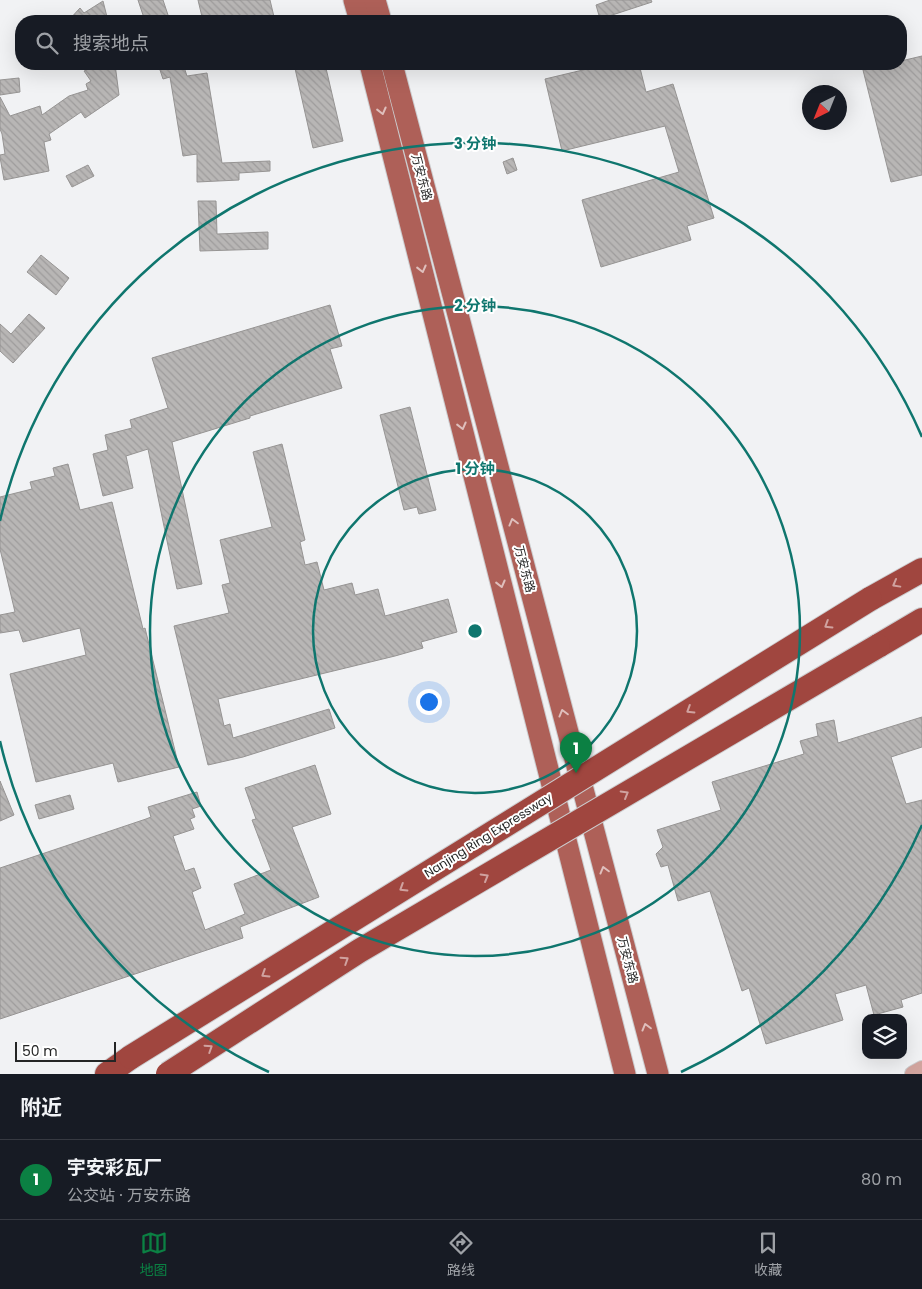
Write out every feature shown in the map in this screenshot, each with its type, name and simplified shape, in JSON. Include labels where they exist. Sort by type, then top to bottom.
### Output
[{"type":"highway","name":"Nanjing Ring Expressway","points":[[107,1074],[131,1057],[870,599],[922,570]]},
{"type":"highway","points":[[168,1074],[359,951],[922,620]]},
{"type":"main road","points":[[354,0],[358,15]]},
{"type":"main road","points":[[375,0],[379,15]]},
{"type":"main road","name":"万安东路","points":[[372,70],[625,1074]]},
{"type":"main road","name":"万安东路","points":[[394,70],[658,1074]]},
{"type":"street","points":[[913,1074],[922,1069]]},
{"type":"building","points":[[138,0],[163,0],[168,15],[143,15]]},
{"type":"building","points":[[198,0],[270,0],[274,15],[202,15]]},
{"type":"building","points":[[610,0],[651,0],[652,2],[612,15],[599,15],[596,5]]},
{"type":"building","points":[[103,1],[106,15],[74,15],[80,8],[84,13]]},
{"type":"building","points":[[922,56],[922,175],[891,182],[863,70],[907,70],[907,60]]},
{"type":"building","points":[[116,70],[119,95],[85,118],[81,112],[49,134],[51,140],[44,142],[49,171],[4,180],[0,157],[0,155],[5,154],[0,129],[0,97],[10,116],[40,106],[42,115],[69,96],[88,90],[86,84],[91,81],[84,71]]},
{"type":"building","points":[[160,70],[185,70],[187,76],[207,73],[222,163],[270,161],[270,171],[239,173],[239,180],[197,182],[197,154],[183,156],[170,77],[163,79]]},
{"type":"building","points":[[295,70],[326,70],[343,141],[313,148]]},
{"type":"building","points":[[583,70],[640,70],[646,92],[673,84],[714,218],[687,226],[691,240],[601,267],[582,200],[679,172],[665,126],[562,151],[545,79]]},
{"type":"building","points":[[19,78],[20,92],[0,95],[0,80]]},
{"type":"building","points":[[513,158],[517,170],[507,174],[503,162]]},
{"type":"building","points":[[88,165],[94,176],[72,187],[66,176]]},
{"type":"building","points":[[198,201],[216,201],[217,234],[268,232],[268,249],[200,251]]},
{"type":"building","points":[[41,255],[69,278],[56,295],[27,272]]},
{"type":"building","points":[[330,305],[342,346],[330,349],[342,388],[172,442],[202,584],[177,589],[148,449],[126,456],[133,488],[103,496],[93,454],[108,450],[105,435],[132,428],[130,420],[168,408],[152,358]]},
{"type":"building","points":[[29,314],[45,328],[13,363],[0,351],[0,324],[11,334]]},
{"type":"building","points":[[410,407],[436,510],[419,514],[417,507],[404,510],[380,415]]},
{"type":"building","points":[[282,444],[305,540],[300,542],[305,565],[317,562],[324,590],[352,583],[355,595],[378,589],[385,616],[448,599],[457,632],[421,642],[423,648],[395,656],[218,699],[224,726],[230,724],[233,738],[329,709],[335,728],[243,757],[208,765],[174,626],[229,613],[222,585],[230,583],[220,540],[272,527],[253,452]]},
{"type":"building","points":[[68,464],[80,510],[112,502],[179,767],[118,782],[113,763],[36,782],[10,674],[86,655],[80,628],[23,642],[19,630],[0,633],[0,615],[15,612],[0,549],[0,497],[32,489],[30,482],[55,476],[53,468]]},
{"type":"building","points":[[922,717],[922,747],[891,757],[906,804],[922,800],[922,993],[901,1000],[903,1007],[878,1014],[874,1014],[866,985],[835,994],[843,1020],[766,1044],[749,988],[742,991],[710,891],[678,901],[668,865],[661,867],[656,854],[663,847],[657,830],[721,810],[712,782],[804,754],[800,741],[818,736],[816,724],[834,720],[838,743]]},
{"type":"building","points":[[315,765],[331,814],[292,827],[319,897],[240,927],[243,938],[0,1019],[0,868],[146,819],[151,817],[148,807],[197,792],[201,806],[192,809],[195,817],[190,819],[194,829],[173,836],[185,871],[194,868],[201,888],[192,892],[205,930],[245,914],[234,884],[271,870],[252,820],[256,819],[245,788]]},
{"type":"building","points":[[0,781],[14,815],[0,821]]},
{"type":"building","points":[[70,795],[74,809],[39,819],[35,805]]},
{"type":"place","name":"宇安彩瓦厂","points":[[576,773]]}]
